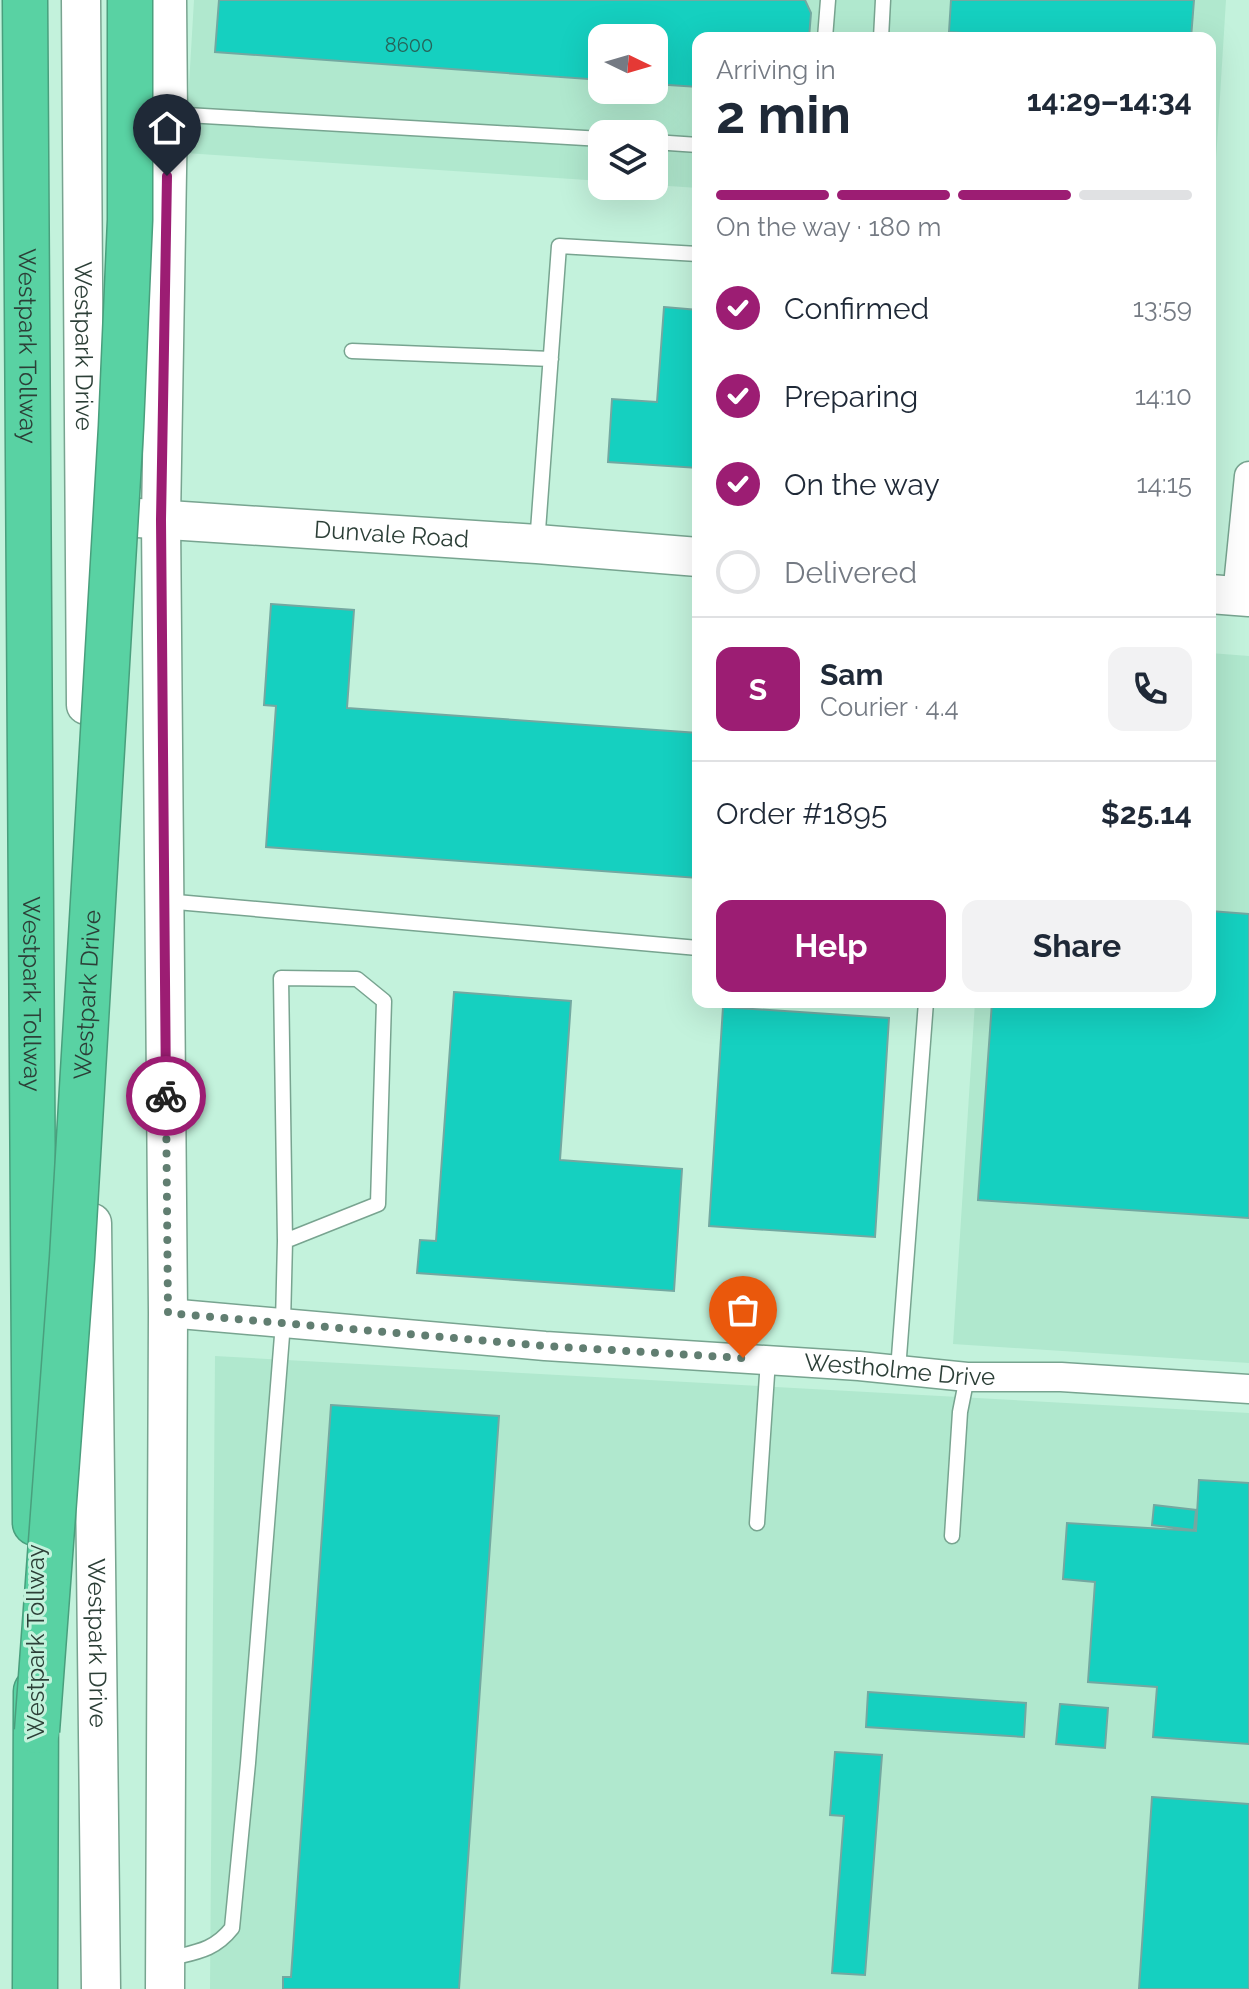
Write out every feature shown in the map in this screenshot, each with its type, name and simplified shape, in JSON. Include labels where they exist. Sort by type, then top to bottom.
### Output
[{"type":"highway","name":"Westpark Tollway","points":[[25,0],[37,1731],[35,1989]]},
{"type":"highway","points":[[37,1731],[72,1258],[121,427],[130,220],[130,0]]},
{"type":"main road","name":"Westpark Drive","points":[[81,0],[101,1989]]},
{"type":"main road","points":[[165,1974],[168,1313],[161,520],[167,0]]},
{"type":"main road","name":"Dunvale Road","points":[[84,514],[692,557]]},
{"type":"street","points":[[1232,596],[1245,523],[1249,476]]},
{"type":"street","name":"Westholme Drive","points":[[168,1313],[545,1346],[967,1377],[1061,1377],[1249,1389]]},
{"type":"lane","points":[[825,32],[828,0]]},
{"type":"lane","points":[[881,32],[883,0]]},
{"type":"lane","points":[[168,114],[588,138]]},
{"type":"lane","points":[[668,143],[692,145]]},
{"type":"lane","points":[[537,544],[559,246],[692,254]]},
{"type":"lane","points":[[352,351],[551,359]]},
{"type":"lane","points":[[164,901],[692,947]]},
{"type":"lane","points":[[165,1974],[222,1940],[232,1928],[283,1323],[285,1241],[281,978],[357,979],[384,1001],[378,1204],[285,1241]]},
{"type":"lane","points":[[898,1370],[926,1008]]},
{"type":"lane","points":[[757,1523],[768,1360]]},
{"type":"lane","points":[[952,1536],[960,1412],[967,1377]]},
{"type":"shaded area","points":[[194,0],[1226,0],[1216,161],[1216,32],[692,32],[692,188],[668,186],[668,120],[588,120],[588,180],[185,153]]},
{"type":"shaded area","points":[[1216,653],[1249,656],[1249,1363],[953,1344],[975,1008],[1216,1008]]},
{"type":"shaded area","points":[[215,1356],[1249,1413],[1249,1989],[210,1989]]},
{"type":"building","points":[[219,0],[805,0],[811,13],[809,32],[692,32],[692,87],[668,85],[668,24],[588,24],[588,79],[215,52]]},
{"type":"building","points":[[951,0],[1194,0],[1191,32],[949,32]]},
{"type":"building","points":[[664,307],[692,309],[692,468],[608,462],[612,399],[657,402]]},
{"type":"building","points":[[271,604],[354,610],[347,708],[692,733],[692,878],[266,847],[276,706],[264,705]]},
{"type":"building","points":[[1216,911],[1249,914],[1249,1218],[978,1200],[992,1008],[1216,1008]]},
{"type":"building","points":[[454,992],[571,1001],[560,1160],[682,1169],[674,1291],[417,1273],[420,1240],[436,1241]]},
{"type":"building","points":[[723,1008],[889,1018],[875,1237],[709,1226]]},
{"type":"building","points":[[331,1405],[499,1416],[459,1989],[283,1989],[283,1977],[291,1977]]},
{"type":"building","points":[[1199,1480],[1249,1483],[1249,1744],[1153,1737],[1157,1687],[1088,1682],[1095,1582],[1063,1579],[1067,1523],[1196,1531]]},
{"type":"building","points":[[1154,1505],[1196,1510],[1194,1530],[1152,1525]]},
{"type":"building","points":[[868,1692],[1026,1703],[1024,1737],[866,1727]]},
{"type":"building","points":[[1060,1704],[1108,1708],[1105,1748],[1056,1744]]},
{"type":"building","points":[[835,1752],[882,1755],[865,1975],[832,1973],[844,1816],[830,1815]]},
{"type":"building","points":[[1152,1797],[1249,1804],[1249,1989],[1139,1989]]},
{"type":"way so far","points":[[166,1096],[168,1313],[545,1346],[743,1358]]},
{"type":"route","points":[[166,1096],[161,520],[167,176]]}]
